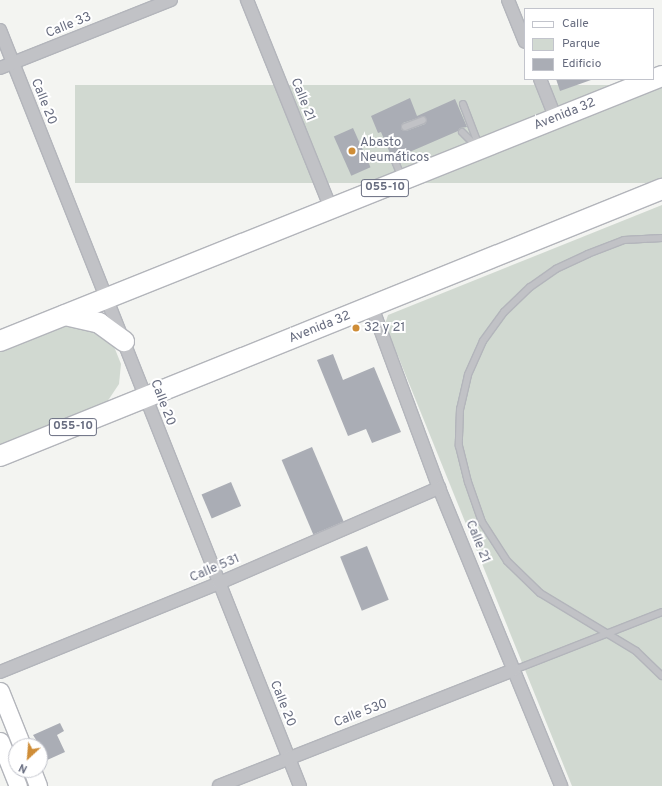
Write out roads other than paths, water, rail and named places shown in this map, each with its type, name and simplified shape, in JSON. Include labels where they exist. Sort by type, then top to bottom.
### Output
[{"type":"highway","name":"Avenida 32","points":[[0,341],[64,314],[331,210],[652,80]]},
{"type":"highway","name":"Avenida 32","points":[[0,456],[145,399],[662,189]]},
{"type":"highway","points":[[64,314],[99,323],[124,342]]},
{"type":"main road","points":[[0,691],[19,738]]},
{"type":"main road","points":[[0,741],[18,786]]},
{"type":"street","name":"Calle 33","points":[[0,68],[171,0]]},
{"type":"street","name":"Calle 21","points":[[247,0],[331,210]]},
{"type":"street","points":[[508,0],[524,40]]},
{"type":"street","name":"Calle 20","points":[[0,30],[107,297],[145,399],[300,786]]},
{"type":"street","points":[[540,80],[556,119]]},
{"type":"street","name":"Calle 21","points":[[372,307],[439,488],[561,786]]},
{"type":"street","name":"Calle 531","points":[[0,672],[219,583],[439,488]]},
{"type":"street","name":"Calle 530","points":[[219,786],[288,757],[514,670]]},
{"type":"lane","points":[[463,104],[480,149]]},
{"type":"lane","points":[[405,127],[423,120]]},
{"type":"lane","points":[[462,132],[480,149]]},
{"type":"lane","points":[[395,161],[404,180]]},
{"type":"lane","points":[[662,238],[647,237],[617,243],[556,269],[530,287],[504,312],[483,341],[468,375],[460,409],[459,446],[468,482],[482,522],[507,561],[540,593],[607,632],[636,651],[662,676]]},
{"type":"lane","points":[[514,670],[607,632],[662,612]]},
{"type":"place","name":"Abasto Neumáticos","points":[[352,151]]},
{"type":"place","name":"32 y 21","points":[[356,328]]}]
